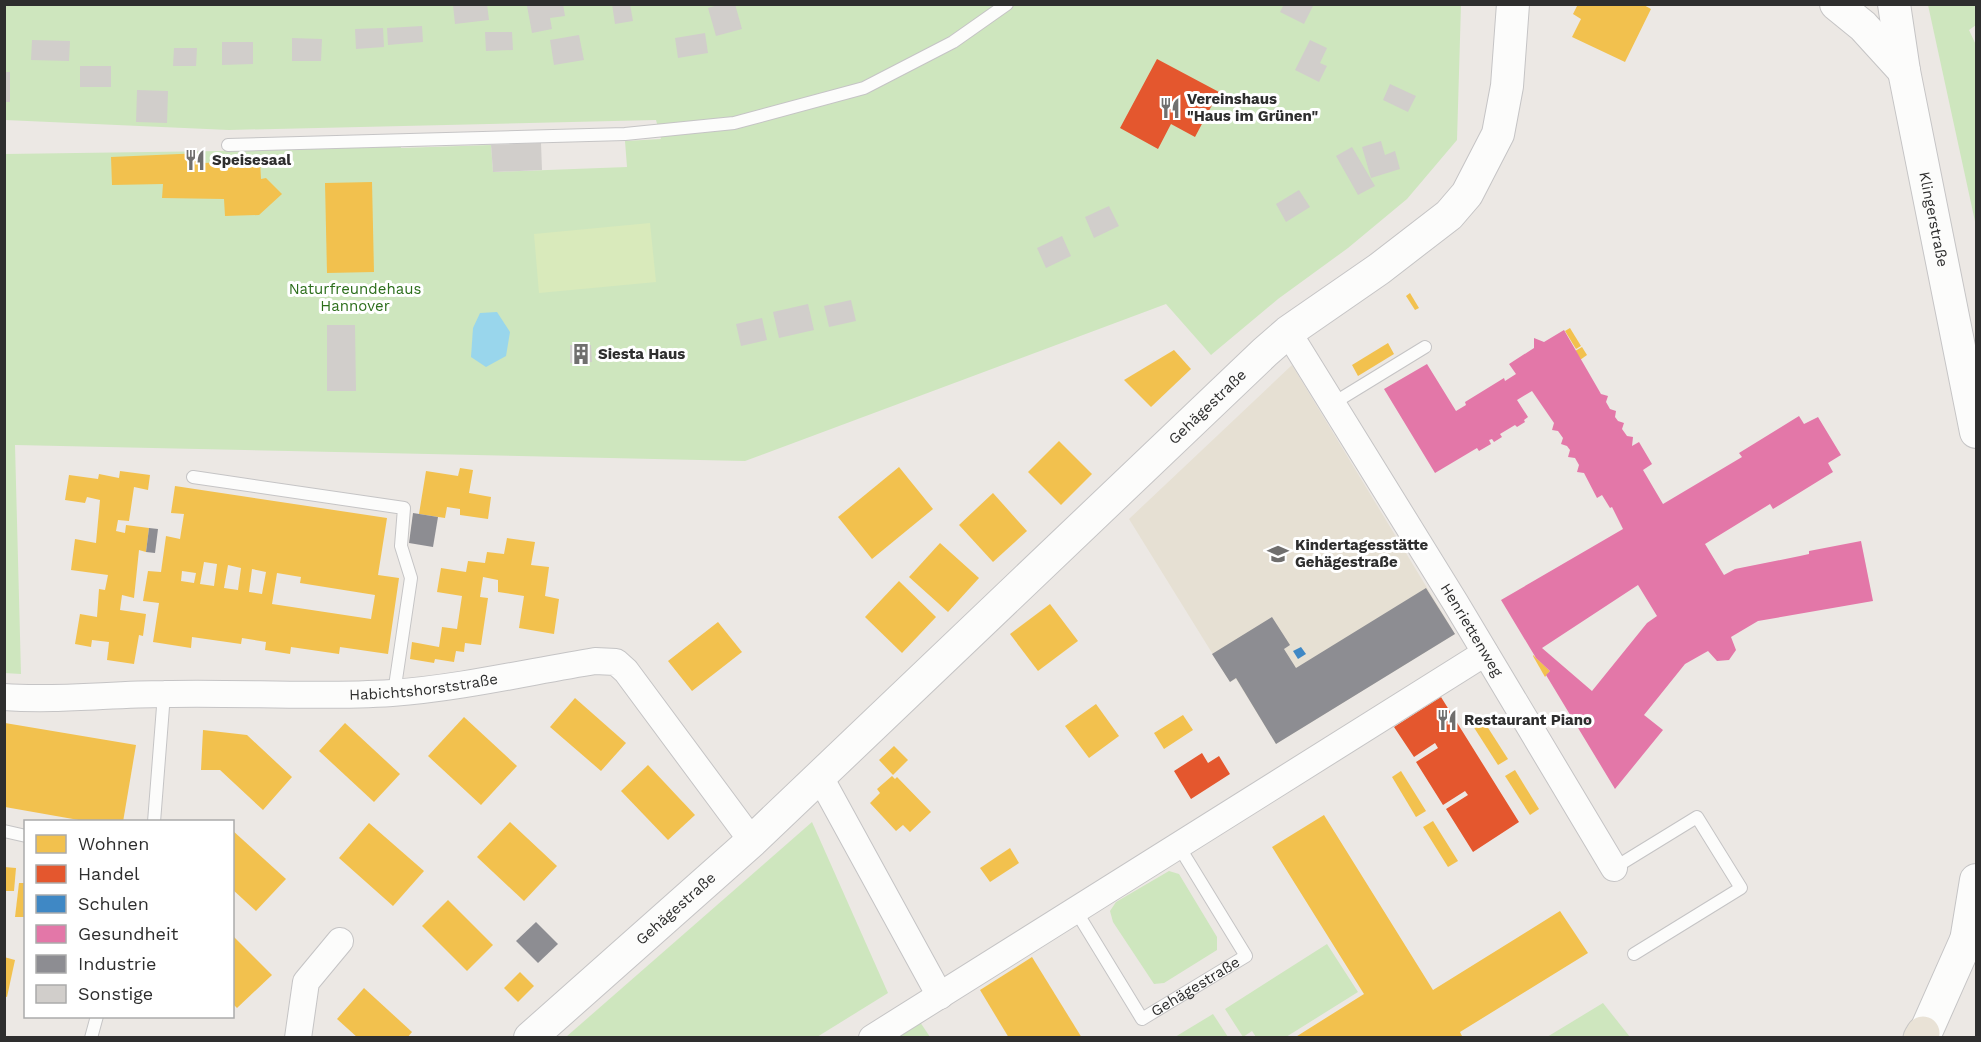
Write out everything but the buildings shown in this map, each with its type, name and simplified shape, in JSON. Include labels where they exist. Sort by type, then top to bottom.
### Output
[{"type":"main road","points":[[1922,1036],[1971,934]]},
{"type":"street","name":"Gehägestraße","points":[[530,1038],[752,841],[1287,332],[1379,269],[1449,215],[1467,194],[1498,134],[1507,86],[1513,4]]},
{"type":"street","points":[[1836,4],[1863,26],[1904,71]]},
{"type":"street","name":"Klingerstraße","points":[[1894,4],[1904,71],[1977,432]]},
{"type":"street","name":"Henriettenweg","points":[[1287,332],[1485,653],[1614,868]]},
{"type":"street","points":[[872,1038],[1485,653]]},
{"type":"street","name":"Habichtshorststraße","points":[[4,697],[30,699],[164,693],[311,695],[393,693],[595,661],[616,662],[626,670],[752,841]]},
{"type":"street","points":[[820,777],[940,996]]},
{"type":"street","points":[[1971,934],[1977,880]]},
{"type":"street","points":[[298,1038],[306,982],[340,941]]},
{"type":"lane","points":[[228,145],[625,134],[734,123],[864,88],[954,42],[1007,4]]},
{"type":"lane","points":[[1332,404],[1425,347]]},
{"type":"lane","points":[[193,477],[404,508],[401,546],[411,578],[393,693]]},
{"type":"lane","points":[[154,820],[164,693]]},
{"type":"lane","points":[[1614,868],[1698,817],[1741,888],[1634,954]]},
{"type":"lane","points":[[4,831],[24,836]]},
{"type":"lane","name":"Gehägestraße","points":[[1076,910],[1142,1019],[1246,956],[1178,845]]},
{"type":"lane","points":[[91,1038],[98,1018]]},
{"type":"shaded area","name":"Kindertagesstätte Gehägestraße","points":[[1292,365],[1455,634],[1276,744],[1236,679],[1230,682],[1129,519]]},
{"type":"green space","name":"Naturfreundehaus Hannover","points":[[5,5],[1461,5],[1457,140],[1407,199],[1348,248],[1278,299],[1211,355],[1166,304],[745,461],[15,445],[21,674],[4,673],[5,154],[287,150],[288,144],[401,140],[401,148],[491,145],[493,172],[627,167],[625,141],[661,139],[656,120],[229,130],[5,120]]},
{"type":"green space","points":[[1928,5],[1976,5],[1976,25],[1969,30],[1976,45],[1976,226]]},
{"type":"green space","points":[[650,223],[656,282],[539,293],[534,234]]},
{"type":"green space","points":[[812,822],[888,993],[817,1037],[566,1037]]},
{"type":"green space","points":[[1169,871],[1179,874],[1217,937],[1217,950],[1164,983],[1154,984],[1113,922],[1110,911],[1116,902]]},
{"type":"green space","points":[[1327,944],[1358,992],[1286,1037],[1256,1037],[1252,1031],[1243,1037],[1225,1009]]},
{"type":"green space","points":[[1603,1003],[1630,1037],[1547,1037]]},
{"type":"green space","points":[[914,1013],[930,1037],[872,1038]]},
{"type":"green space","points":[[1213,1014],[1228,1037],[1175,1037]]},
{"type":"water","points":[[497,312],[510,332],[506,356],[486,367],[471,357],[473,328],[480,313]]},
{"type":"place","name":"Vereinshaus \"Haus im Grünen\"","points":[[1170,108]]},
{"type":"place","name":"Speisesaal","points":[[195,160]]},
{"type":"place","name":"Siesta Haus","points":[[581,354]]},
{"type":"place","name":"Kindertagesstätte Gehägestraße","points":[[1278,554]]},
{"type":"place","name":"Restaurant Piano","points":[[1447,720]]}]
